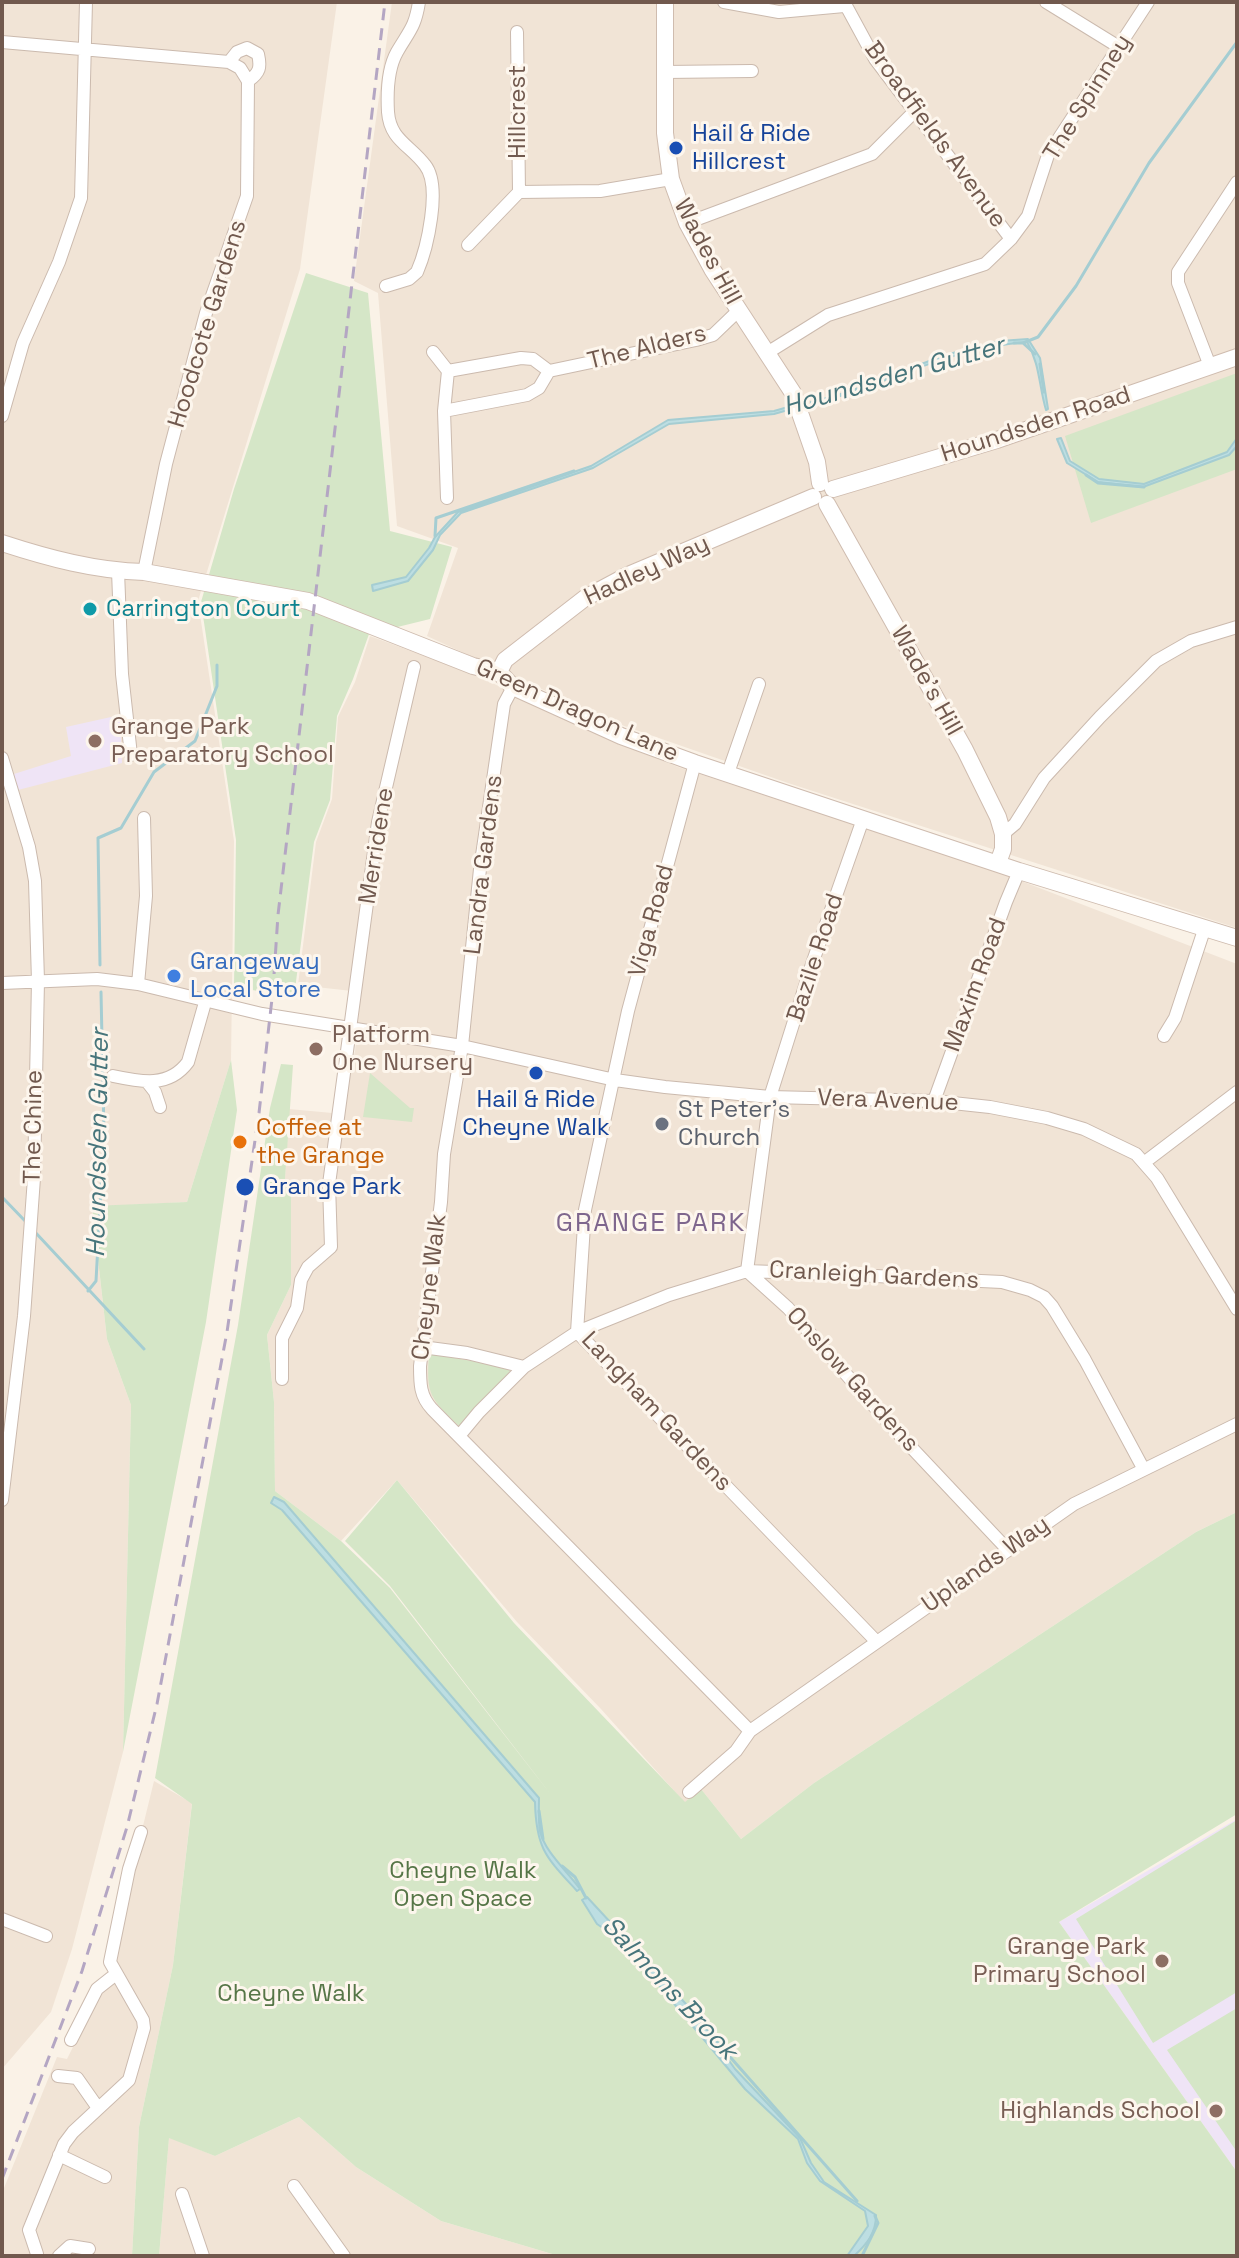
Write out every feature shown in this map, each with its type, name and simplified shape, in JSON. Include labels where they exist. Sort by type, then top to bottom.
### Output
[{"type":"street","points":[[2,416],[23,343],[59,262],[81,198],[86,2]]},
{"type":"street","points":[[386,286],[409,279],[417,272],[434,196],[427,167],[399,142],[390,127],[388,109],[391,67],[396,53],[411,32],[419,2]]},
{"type":"street","name":"Wades Hill","points":[[665,2],[665,133],[671,179],[687,223],[738,311],[793,393],[817,462],[823,493]]},
{"type":"street","points":[[724,2],[779,12],[844,4]]},
{"type":"street","points":[[1046,2],[1119,47]]},
{"type":"street","name":"The Spinney","points":[[1011,239],[1028,216],[1048,155],[1148,2]]},
{"type":"street","name":"Broadfields Avenue","points":[[767,353],[828,315],[985,264],[1011,239],[875,59],[844,4]]},
{"type":"street","name":"Hillcrest","points":[[468,245],[519,192],[517,32]]},
{"type":"street","points":[[2,42],[229,62],[247,78],[256,76],[261,66],[258,54],[247,48],[237,52],[229,62]]},
{"type":"street","points":[[665,72],[752,71]]},
{"type":"street","name":"Hoodcote Gardens","points":[[144,572],[166,464],[206,313],[247,196],[247,78]]},
{"type":"street","points":[[687,223],[872,154],[914,112]]},
{"type":"street","name":"Hillcrest","points":[[519,192],[600,191],[671,179]]},
{"type":"street","points":[[1210,366],[1178,283],[1178,272],[1237,182]]},
{"type":"street","name":"The Alders","points":[[444,411],[527,395],[539,388],[549,371],[713,335],[738,311]]},
{"type":"street","points":[[433,352],[448,371],[444,411],[447,498]]},
{"type":"street","name":"Houndsden Road","points":[[823,493],[1025,431],[1237,357]]},
{"type":"street","points":[[448,371],[521,358],[533,359],[549,371]]},
{"type":"street","name":"Hadley Way","points":[[499,672],[505,660],[585,598],[628,575],[823,493]]},
{"type":"street","name":"Wade's Hill","points":[[823,493],[965,750],[998,817],[1003,834]]},
{"type":"street","name":"Green Dragon Lane","points":[[2,543],[45,557],[118,571],[144,572],[308,601],[473,666],[499,672],[513,687],[621,736],[695,763],[1019,871],[1237,938]]},
{"type":"street","points":[[118,571],[122,674],[131,755]]},
{"type":"street","points":[[998,863],[1003,849],[1003,834],[1015,824],[1044,778],[1156,661],[1191,641],[1237,627]]},
{"type":"street","name":"Merridene","points":[[282,1379],[282,1338],[297,1308],[301,1280],[308,1267],[331,1247],[329,1184],[378,822],[414,667]]},
{"type":"street","points":[[728,773],[759,684]]},
{"type":"street","name":"Landra Gardens","points":[[462,1046],[480,869],[504,704],[513,687]]},
{"type":"street","name":"The Chine","points":[[2,758],[29,847],[35,881],[38,981],[32,1208],[24,1316],[2,1500]]},
{"type":"street","name":"Viga Road","points":[[615,1080],[628,1011],[695,763]]},
{"type":"street","points":[[138,984],[146,896],[144,818]]},
{"type":"street","name":"Bazile Road","points":[[770,1097],[863,819]]},
{"type":"street","name":"Maxim Road","points":[[934,1101],[1019,871]]},
{"type":"street","points":[[1164,1036],[1175,1018],[1205,927]]},
{"type":"street","name":"Vera Avenue","points":[[2,983],[97,979],[138,984],[262,1014],[462,1046],[615,1080],[770,1097],[934,1101],[1047,1118],[1122,1145],[1145,1162],[1237,1309]]},
{"type":"street","points":[[113,1076],[148,1083],[178,1073],[188,1062],[206,999]]},
{"type":"street","name":"Cheyne Walk","points":[[462,1046],[444,1154],[441,1202],[422,1347],[420,1386],[423,1400],[750,1731]]},
{"type":"street","name":"Langham Gardens","points":[[615,1080],[585,1210],[577,1332],[876,1641]]},
{"type":"street","points":[[148,1083],[160,1107]]},
{"type":"street","points":[[1145,1162],[1237,1092]]},
{"type":"street","points":[[747,1271],[770,1097]]},
{"type":"street","name":"Cranleigh Gardens","points":[[459,1436],[524,1367],[577,1332],[669,1295],[747,1271],[1002,1282],[1030,1290],[1052,1306],[1143,1468]]},
{"type":"street","name":"Onslow Gardens","points":[[747,1271],[788,1308],[894,1429],[1008,1550]]},
{"type":"street","points":[[422,1347],[467,1353],[524,1367]]},
{"type":"street","name":"Uplands Way","points":[[689,1792],[736,1751],[750,1731],[1074,1504],[1237,1424]]},
{"type":"street","points":[[52,2256],[36,2255],[29,2230],[59,2155],[73,2132],[129,2080],[144,2028],[143,2020],[110,1962],[129,1869],[141,1832]]},
{"type":"street","points":[[2,1919],[46,1936]]},
{"type":"street","points":[[71,2040],[97,1989],[116,1974]]},
{"type":"street","points":[[58,2076],[77,2078],[98,2108]]},
{"type":"street","points":[[59,2155],[105,2177]]},
{"type":"street","points":[[294,2186],[342,2255]]},
{"type":"street","points":[[182,2194],[203,2256]]},
{"type":"street","points":[[59,2256],[70,2246],[89,2249]]},
{"type":"shaded area","points":[[2,2],[337,2],[300,269],[198,601],[234,841],[231,1060],[187,1202],[92,1207],[107,1339],[131,1405],[123,1752],[72,1949],[51,2012],[2,2069]]},
{"type":"shaded area","points":[[392,2],[1237,2],[1237,928],[788,783],[613,722],[427,636],[458,548],[397,526],[378,293],[354,281]]},
{"type":"shaded area","points":[[370,636],[481,677],[552,714],[678,767],[990,869],[1237,964],[1237,1512],[1196,1532],[814,1783],[741,1839],[701,1789],[685,1803],[517,1622],[397,1480],[341,1541],[275,1491],[274,1402],[267,1335],[291,1285],[291,1197],[285,1179],[289,1109],[343,1114],[355,1051],[361,992],[298,985],[316,842],[332,799],[338,717],[355,682]]},
{"type":"shaded area","name":"Grange Park Preparatory School","points":[[120,715],[122,763],[18,790],[14,774],[71,756],[66,727]]},
{"type":"shaded area","points":[[154,1781],[192,1803],[173,1965],[139,2127],[132,2256],[2,2256],[2,2193],[57,2057],[67,2059],[115,1963],[131,1875]]},
{"type":"shaded area","name":"Grange Park Primary School","points":[[1237,1819],[1237,2172],[1059,1922]]},
{"type":"shaded area","points":[[299,2117],[356,2167],[441,2221],[559,2256],[159,2256],[169,2137],[215,2156]]},
{"type":"green space","points":[[306,273],[368,293],[390,531],[452,547],[430,619],[369,634],[337,716],[330,800],[314,842],[294,997],[234,987],[236,840],[201,602],[234,489]]},
{"type":"green space","points":[[1237,373],[1237,469],[1091,523],[1065,436]]},
{"type":"green space","points":[[231,1060],[237,1110],[206,1322],[123,1752],[131,1405],[107,1339],[92,1206],[187,1202]]},
{"type":"green space","name":"Cheyne Walk Open Space","points":[[281,1064],[293,1065],[285,1179],[291,1197],[291,1285],[267,1335],[274,1402],[275,1491],[341,1541],[390,1588],[552,1796],[390,1586],[345,1541],[397,1480],[514,1623],[685,1802],[701,1789],[741,1839],[814,1783],[1196,1532],[1237,1512],[1237,1814],[1059,1922],[1237,2172],[1237,2256],[559,2256],[441,2221],[356,2167],[299,2117],[215,2156],[169,2138],[159,2256],[132,2256],[139,2127],[173,1965],[192,1804],[155,1778],[238,1325],[270,1108]]},
{"type":"green space","points":[[370,1073],[410,1108],[414,1108],[412,1122],[363,1117]]},
{"type":"green space","points":[[429,1354],[503,1366],[510,1371],[511,1378],[459,1426],[432,1395],[428,1379]]},
{"type":"green space","name":"Grange Park Primary School","points":[[1237,1820],[1237,1992],[1153,2043],[1076,1919]]},
{"type":"green space","name":"Highlands School","points":[[1237,2008],[1237,2152],[1167,2050]]},
{"type":"water","points":[[1028,339],[1040,358],[1046,410],[1037,367],[1027,342],[971,351],[811,405],[811,402],[848,392],[945,355],[1000,341]]},
{"type":"water","points":[[788,407],[788,410],[774,414],[669,424],[593,468],[461,513],[440,535],[433,550],[408,581],[373,591],[372,585],[406,577],[458,512],[591,466],[668,420],[774,411]]},
{"type":"water","points":[[1061,438],[1070,461],[1099,479],[1144,484],[1227,452],[1237,438],[1237,446],[1229,455],[1143,487],[1098,482],[1067,463],[1057,439]]},
{"type":"water","points":[[274,1497],[284,1502],[539,1798],[542,1839],[580,1889],[577,1891],[545,1851],[538,1831],[535,1802],[282,1510],[271,1503]]},
{"type":"water","points":[[587,1897],[698,2017],[735,2069],[800,2138],[824,2182],[876,2215],[870,2238],[854,2256],[847,2256],[868,2226],[865,2211],[820,2181],[807,2163],[798,2139],[745,2089],[622,1941],[597,1924],[582,1900]]},
{"type":"waterway","points":[[1014,343],[1038,337],[1076,286],[1149,163],[1237,42]]},
{"type":"waterway","name":"Houndsden Gutter","points":[[1023,343],[1035,354]]},
{"type":"waterway","name":"Houndsden Gutter","points":[[1040,364],[1044,392]]},
{"type":"waterway","name":"Houndsden Gutter","points":[[435,536],[436,518],[574,471]]},
{"type":"waterway","name":"Houndsden Gutter","points":[[1086,475],[1098,483],[1144,487]]},
{"type":"waterway","name":"Houndsden Gutter","points":[[100,965],[98,838],[121,828],[154,772],[195,741],[217,686],[217,665]]},
{"type":"waterway","name":"Houndsden Gutter","points":[[88,1291],[96,1281],[104,1134],[101,992]]},
{"type":"waterway","name":"Salmons Brook","points":[[2,1197],[27,1223]]},
{"type":"waterway","name":"Salmons Brook","points":[[35,1232],[144,1349]]},
{"type":"waterway","name":"Salmons Brook","points":[[539,1811],[543,1839]]},
{"type":"waterway","name":"Salmons Brook","points":[[562,1866],[575,1877],[586,1898]]},
{"type":"waterway","name":"Salmons Brook","points":[[709,2033],[857,2201]]},
{"type":"waterway","name":"Salmons Brook","points":[[862,2256],[878,2223],[875,2216]]},
{"type":"railway","points":[[2,2179],[82,1971],[127,1827],[157,1704],[227,1332],[259,1113],[278,915],[385,2]]},
{"type":"place","name":"Hail & Ride Hillcrest","points":[[676,148]]},
{"type":"place","name":"Carrington Court","points":[[90,609]]},
{"type":"place","name":"Grange Park Preparatory School","points":[[95,741]]},
{"type":"place","name":"Grangeway Local Store","points":[[174,976]]},
{"type":"place","name":"Platform One Nursery","points":[[316,1049]]},
{"type":"place","name":"Hail & Ride Cheyne Walk","points":[[536,1073]]},
{"type":"place","name":"St Peter's Church","points":[[662,1124]]},
{"type":"place","name":"Coffee at the Grange","points":[[240,1142]]},
{"type":"place","name":"Grange Park","points":[[245,1187]]},
{"type":"place","name":"Grange Park Primary School","points":[[1162,1961]]},
{"type":"place","name":"Highlands School","points":[[1216,2111]]},
{"type":"district","name":"GRANGE PARK","points":[[651,1224]]}]
